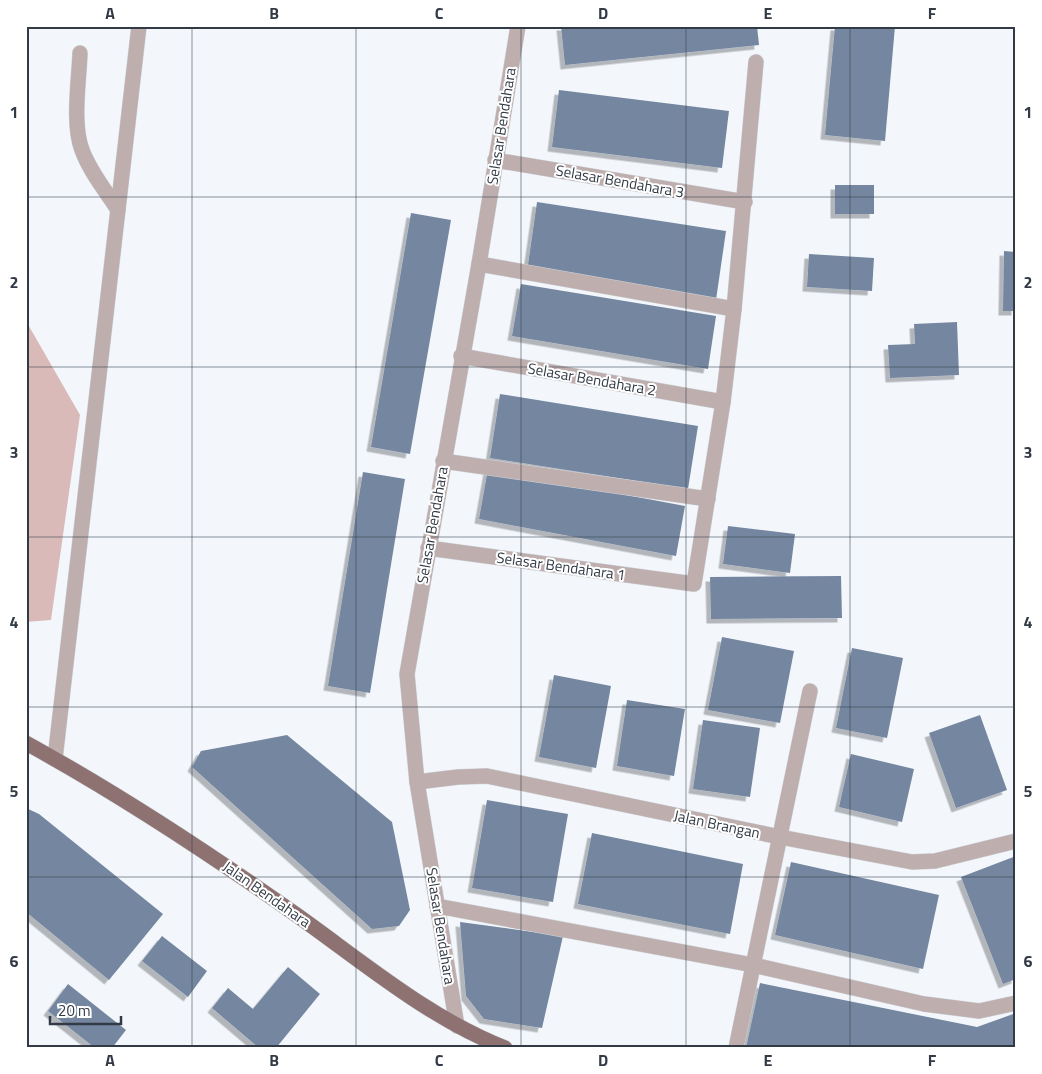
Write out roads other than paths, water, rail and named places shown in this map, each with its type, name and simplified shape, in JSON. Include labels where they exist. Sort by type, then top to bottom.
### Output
[{"type":"main road","name":"Jalan Bendahara","points":[[26,743],[56,759],[205,851],[411,996],[457,1026],[505,1048]]},
{"type":"street","points":[[56,759],[139,26]]},
{"type":"street","name":"Selasar Bendahara","points":[[457,1026],[417,782],[407,674],[461,356],[479,264],[518,26]]},
{"type":"street","points":[[80,53],[78,132],[81,150],[118,210]]},
{"type":"street","points":[[443,461],[708,499],[723,402],[734,309],[756,62]]},
{"type":"street","name":"Selasar Bendahara 3","points":[[495,160],[745,202]]},
{"type":"street","points":[[479,264],[734,309]]},
{"type":"street","name":"Selasar Bendahara 2","points":[[461,356],[723,402]]},
{"type":"street","name":"Selasar Bendahara 1","points":[[428,548],[694,584],[708,499]]},
{"type":"street","points":[[736,1048],[810,690]]},
{"type":"street","name":"Jalan Brangan","points":[[417,782],[458,776],[487,776],[780,838],[912,862],[935,861],[1016,841]]},
{"type":"street","points":[[437,906],[753,965],[924,1004],[979,1011],[1016,1003]]}]
